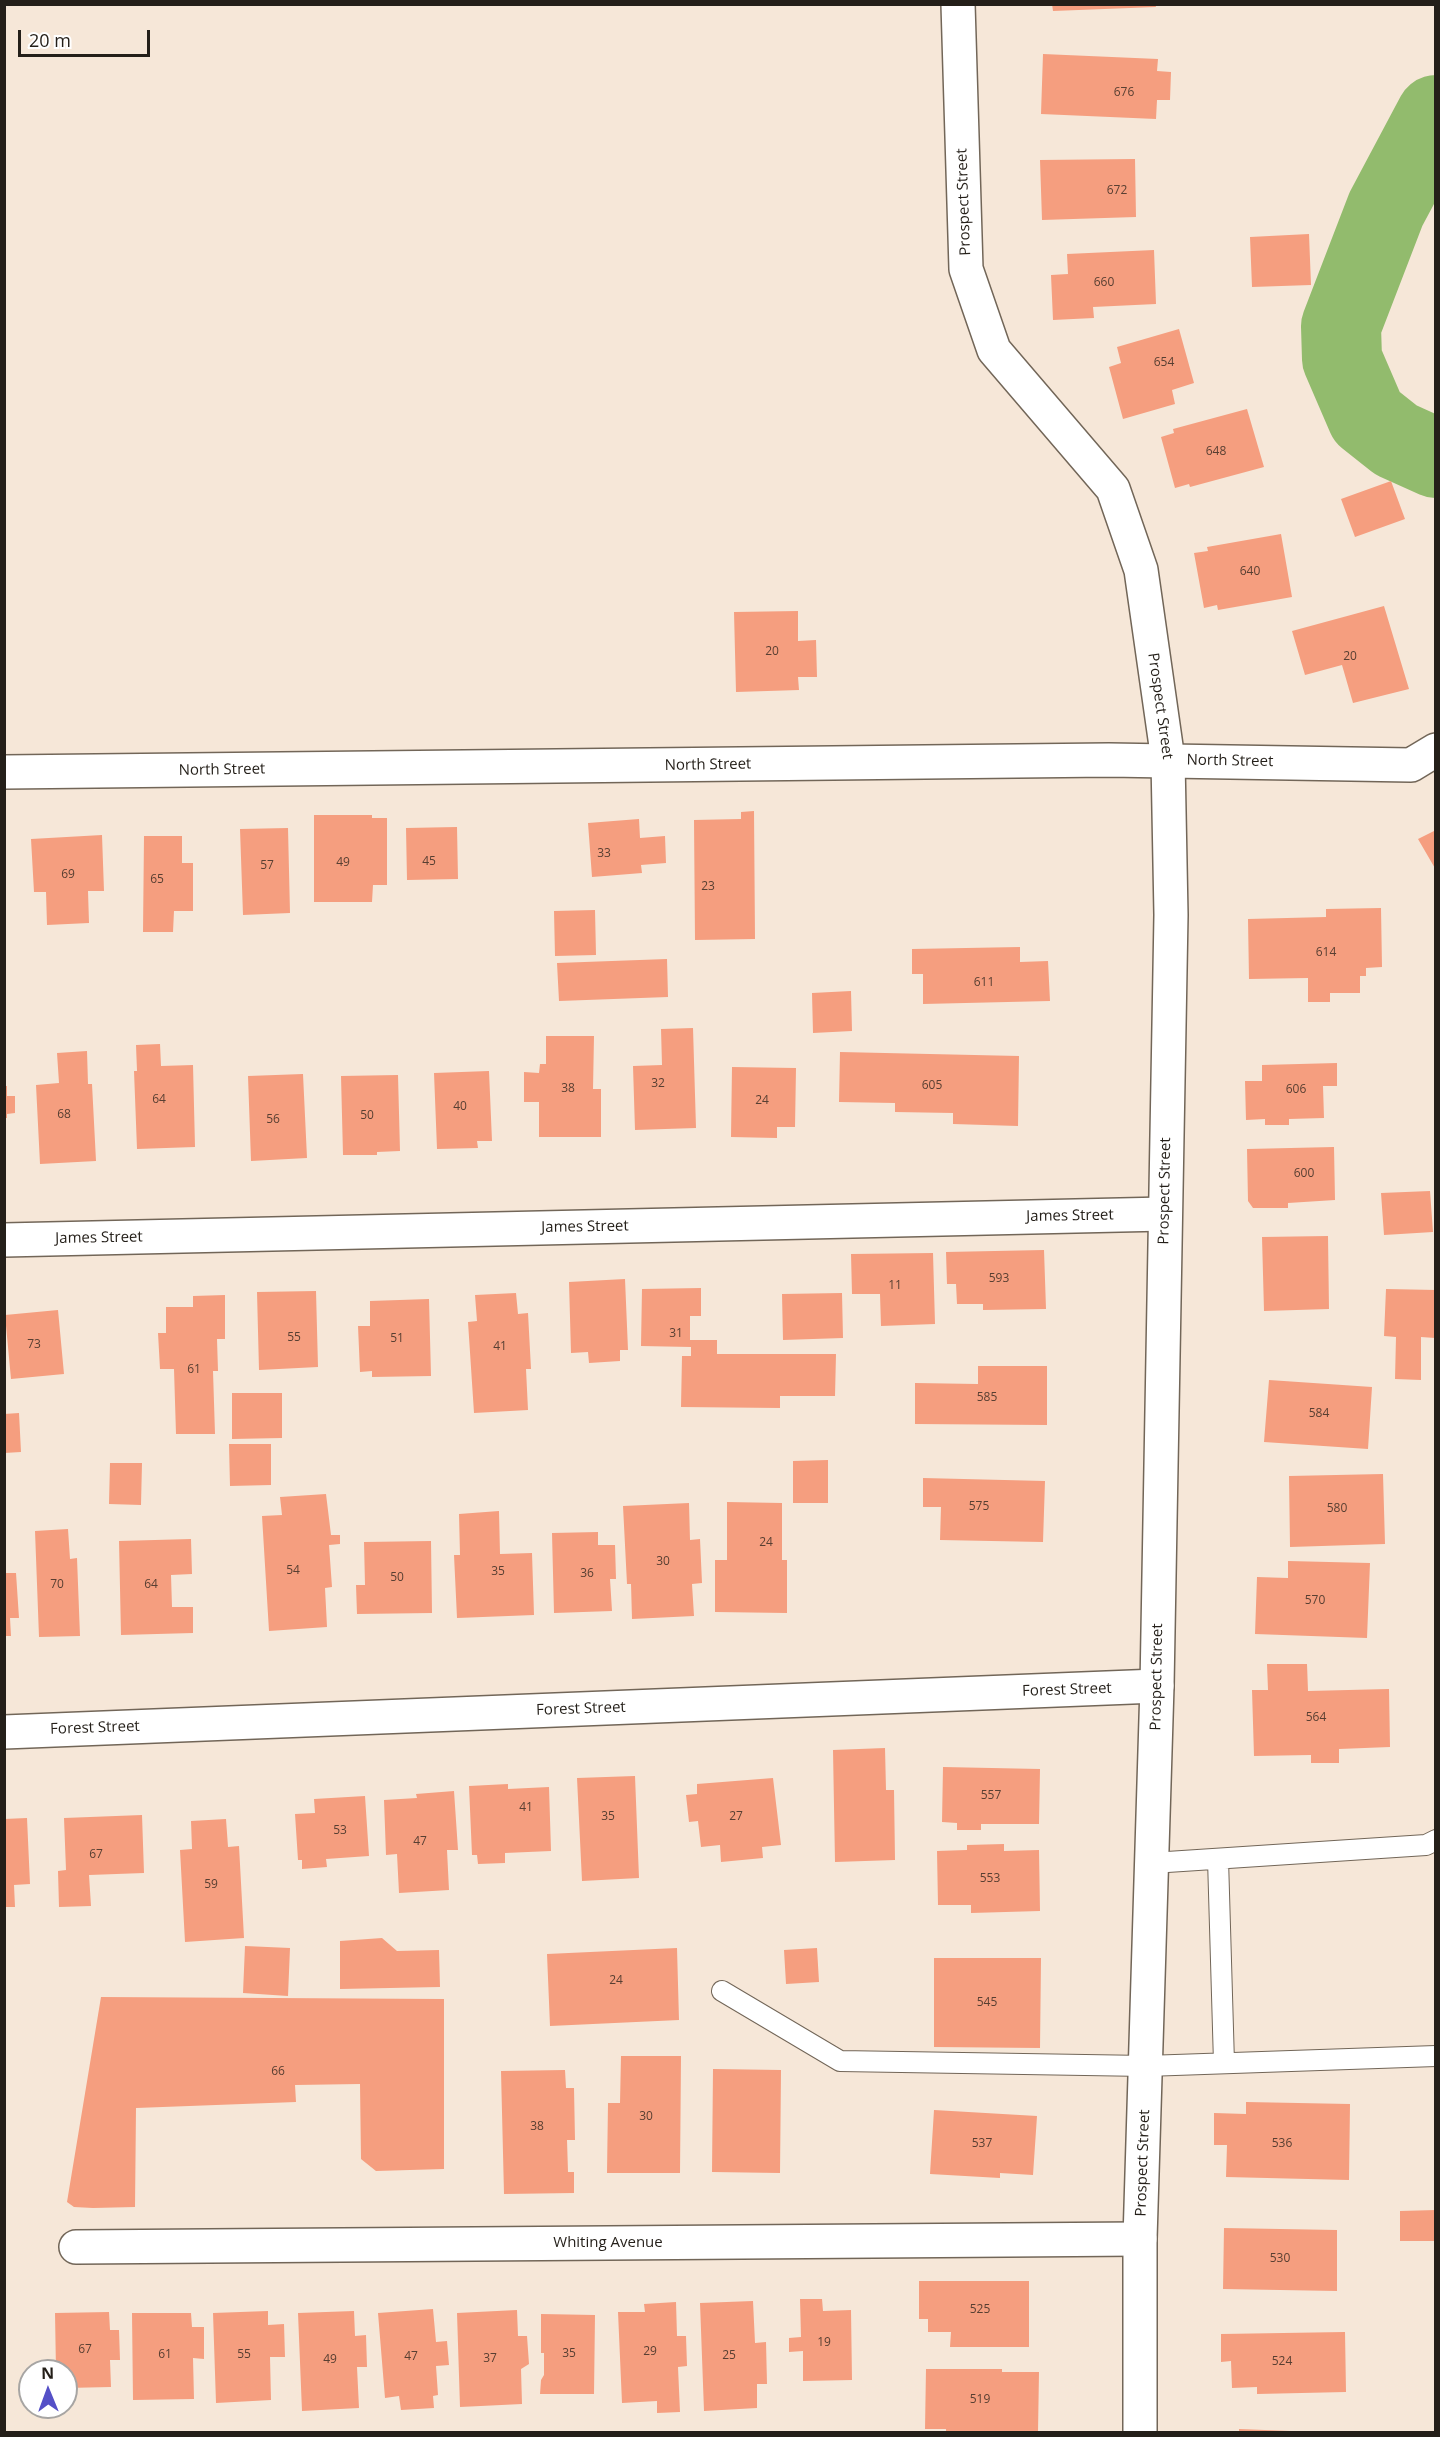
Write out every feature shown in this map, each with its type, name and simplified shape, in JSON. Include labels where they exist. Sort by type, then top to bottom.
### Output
[{"type":"street","name":"Prospect Street","points":[[958,4],[966,269],[994,350],[1113,489],[1141,570],[1168,760],[1171,915],[1157,1686],[1140,2239],[1140,2433]]},
{"type":"street","name":"North Street","points":[[4,772],[1424,757]]},
{"type":"street","name":"James Street","points":[[4,1240],[1165,1214]]},
{"type":"street","name":"Forest Street","points":[[4,1732],[1157,1686]]},
{"type":"street","name":"Whiting Avenue","points":[[76,2247],[1140,2239]]},
{"type":"lane","points":[[1152,1863],[1426,1845],[1436,1840]]},
{"type":"lane","points":[[1218,1859],[1224,2063]]},
{"type":"lane","points":[[722,1991],[840,2061],[1146,2066],[1436,2056]]},
{"type":"building","points":[[1052,4],[1155,4],[1156,7],[1053,11]]},
{"type":"building","points":[[1043,54],[1158,59],[1157,71],[1171,72],[1170,100],[1157,100],[1156,119],[1041,114]]},
{"type":"building","points":[[1135,159],[1136,217],[1042,220],[1040,160]]},
{"type":"building","points":[[1309,234],[1311,285],[1252,287],[1250,237]]},
{"type":"building","points":[[1154,250],[1156,304],[1093,307],[1094,318],[1053,320],[1051,275],[1068,274],[1067,254]]},
{"type":"building","points":[[1179,329],[1194,383],[1172,390],[1175,404],[1123,419],[1109,367],[1121,363],[1117,347]]},
{"type":"building","points":[[1247,409],[1264,467],[1190,487],[1189,484],[1175,488],[1161,437],[1174,433],[1173,429]]},
{"type":"building","points":[[1391,481],[1405,519],[1355,537],[1341,499]]},
{"type":"building","points":[[1281,534],[1292,597],[1218,610],[1217,605],[1204,608],[1194,553],[1208,551],[1207,547]]},
{"type":"building","points":[[1384,606],[1409,689],[1353,703],[1342,665],[1305,675],[1292,631]]},
{"type":"building","points":[[798,611],[798,641],[816,640],[817,677],[798,677],[799,690],[736,692],[734,612]]},
{"type":"building","points":[[754,811],[755,939],[695,940],[694,820],[741,819],[741,812]]},
{"type":"building","points":[[314,815],[372,815],[372,818],[387,818],[387,885],[373,885],[372,902],[314,902]]},
{"type":"building","points":[[639,819],[640,838],[665,836],[666,863],[641,865],[642,873],[592,877],[588,823]]},
{"type":"building","points":[[457,827],[458,879],[407,880],[406,828]]},
{"type":"building","points":[[288,828],[290,913],[243,915],[240,829]]},
{"type":"building","points":[[1436,830],[1436,870],[1418,839]]},
{"type":"building","points":[[102,835],[104,891],[88,891],[89,923],[47,925],[46,892],[34,892],[31,839]]},
{"type":"building","points":[[144,836],[182,836],[182,863],[193,863],[193,911],[174,911],[173,932],[143,932]]},
{"type":"building","points":[[1381,908],[1382,967],[1366,968],[1366,976],[1360,976],[1360,993],[1330,993],[1330,1002],[1308,1002],[1308,978],[1249,979],[1248,919],[1326,917],[1326,909]]},
{"type":"building","points":[[595,910],[596,955],[555,956],[554,911]]},
{"type":"building","points":[[1020,947],[1020,962],[1048,961],[1050,1001],[923,1004],[923,974],[912,974],[912,949]]},
{"type":"building","points":[[667,959],[668,997],[559,1001],[557,963]]},
{"type":"building","points":[[851,991],[852,1031],[813,1033],[812,993]]},
{"type":"building","points":[[693,1028],[696,1128],[635,1130],[633,1066],[662,1065],[661,1029]]},
{"type":"building","points":[[546,1036],[594,1036],[593,1089],[601,1089],[601,1137],[539,1137],[539,1102],[524,1102],[524,1072],[539,1073],[540,1064],[546,1064]]},
{"type":"building","points":[[160,1044],[161,1066],[193,1065],[195,1147],[137,1149],[134,1071],[137,1071],[136,1045]]},
{"type":"building","points":[[87,1051],[88,1084],[92,1084],[96,1161],[40,1164],[36,1085],[59,1083],[57,1053]]},
{"type":"building","points":[[840,1052],[1019,1056],[1018,1126],[953,1124],[953,1113],[895,1112],[895,1103],[839,1102]]},
{"type":"building","points":[[1337,1063],[1337,1086],[1323,1086],[1324,1118],[1289,1119],[1289,1125],[1265,1125],[1265,1119],[1246,1120],[1245,1081],[1262,1081],[1262,1065]]},
{"type":"building","points":[[732,1067],[796,1068],[795,1127],[777,1127],[777,1138],[731,1137]]},
{"type":"building","points":[[489,1071],[492,1141],[477,1141],[478,1148],[437,1149],[434,1073]]},
{"type":"building","points":[[303,1074],[307,1158],[251,1161],[248,1076]]},
{"type":"building","points":[[398,1075],[400,1151],[377,1152],[377,1155],[343,1155],[341,1076]]},
{"type":"building","points":[[4,1086],[7,1086],[7,1096],[15,1096],[15,1113],[7,1114],[7,1118],[4,1118]]},
{"type":"building","points":[[1334,1147],[1335,1200],[1288,1203],[1288,1208],[1253,1208],[1248,1201],[1247,1149]]},
{"type":"building","points":[[1430,1191],[1433,1232],[1384,1235],[1381,1193]]},
{"type":"building","points":[[1328,1236],[1329,1309],[1264,1311],[1262,1237]]},
{"type":"building","points":[[1044,1250],[1046,1309],[983,1310],[983,1304],[957,1304],[956,1284],[947,1284],[946,1252]]},
{"type":"building","points":[[933,1253],[935,1324],[881,1326],[880,1294],[852,1294],[851,1254]]},
{"type":"building","points":[[625,1279],[628,1350],[620,1350],[620,1361],[589,1363],[588,1352],[571,1353],[569,1282]]},
{"type":"building","points":[[701,1288],[701,1316],[690,1316],[690,1340],[717,1340],[717,1354],[836,1354],[835,1396],[780,1396],[780,1408],[681,1407],[682,1356],[691,1356],[691,1347],[641,1346],[642,1289]]},
{"type":"building","points":[[1386,1289],[1436,1290],[1435,1338],[1421,1337],[1421,1380],[1395,1379],[1396,1337],[1384,1336]]},
{"type":"building","points":[[316,1291],[318,1367],[259,1370],[257,1292]]},
{"type":"building","points":[[516,1293],[518,1314],[528,1313],[531,1369],[526,1369],[528,1410],[474,1413],[468,1322],[477,1321],[475,1295]]},
{"type":"building","points":[[842,1293],[843,1338],[783,1340],[782,1294]]},
{"type":"building","points":[[225,1295],[225,1339],[217,1339],[218,1371],[213,1371],[215,1434],[176,1434],[174,1369],[160,1369],[158,1333],[166,1333],[166,1307],[193,1307],[193,1296]]},
{"type":"building","points":[[429,1299],[431,1376],[372,1377],[372,1371],[360,1372],[358,1326],[370,1326],[370,1301]]},
{"type":"building","points":[[58,1310],[64,1374],[11,1379],[5,1315]]},
{"type":"building","points":[[978,1366],[1047,1366],[1047,1425],[915,1424],[915,1383],[978,1384]]},
{"type":"building","points":[[1269,1380],[1372,1387],[1368,1449],[1264,1442]]},
{"type":"building","points":[[232,1393],[282,1393],[282,1438],[232,1439]]},
{"type":"building","points":[[19,1413],[21,1452],[4,1453],[4,1414]]},
{"type":"building","points":[[229,1444],[271,1444],[271,1485],[230,1486]]},
{"type":"building","points":[[828,1460],[828,1503],[793,1503],[793,1461]]},
{"type":"building","points":[[110,1463],[142,1463],[141,1505],[109,1504]]},
{"type":"building","points":[[1383,1474],[1385,1544],[1290,1547],[1289,1476]]},
{"type":"building","points":[[923,1478],[1045,1481],[1043,1542],[940,1540],[941,1507],[923,1507]]},
{"type":"building","points":[[326,1494],[331,1535],[340,1535],[340,1544],[329,1545],[332,1587],[325,1588],[327,1627],[269,1631],[262,1516],[282,1515],[280,1497]]},
{"type":"building","points":[[727,1502],[782,1503],[782,1560],[787,1560],[787,1613],[715,1612],[715,1560],[727,1560]]},
{"type":"building","points":[[689,1503],[690,1540],[700,1539],[702,1583],[692,1584],[694,1616],[632,1619],[631,1584],[627,1584],[623,1506]]},
{"type":"building","points":[[499,1511],[500,1554],[532,1553],[534,1615],[457,1618],[454,1555],[460,1555],[459,1514]]},
{"type":"building","points":[[68,1529],[70,1559],[77,1558],[80,1636],[39,1637],[35,1531]]},
{"type":"building","points":[[598,1532],[598,1545],[615,1545],[616,1579],[610,1579],[612,1611],[554,1613],[552,1533]]},
{"type":"building","points":[[191,1539],[192,1574],[171,1575],[172,1607],[193,1607],[193,1633],[121,1635],[119,1541]]},
{"type":"building","points":[[431,1541],[432,1613],[357,1614],[356,1585],[365,1585],[364,1542]]},
{"type":"building","points":[[1288,1561],[1370,1563],[1367,1638],[1255,1634],[1257,1577],[1288,1578]]},
{"type":"building","points":[[4,1573],[16,1573],[19,1618],[10,1618],[11,1636],[4,1636]]},
{"type":"building","points":[[1267,1664],[1307,1664],[1308,1691],[1389,1689],[1390,1747],[1339,1749],[1339,1763],[1311,1763],[1311,1755],[1254,1756],[1252,1690],[1268,1690]]},
{"type":"building","points":[[885,1748],[886,1790],[894,1790],[895,1860],[835,1862],[833,1750]]},
{"type":"building","points":[[943,1767],[1040,1769],[1039,1824],[981,1824],[981,1830],[957,1830],[957,1823],[942,1822]]},
{"type":"building","points":[[635,1776],[639,1878],[582,1881],[577,1778]]},
{"type":"building","points":[[773,1778],[781,1845],[762,1847],[763,1858],[721,1862],[720,1845],[701,1847],[698,1821],[689,1822],[686,1795],[697,1794],[697,1784]]},
{"type":"building","points":[[508,1784],[508,1789],[549,1787],[551,1851],[505,1853],[505,1863],[478,1864],[477,1855],[472,1855],[469,1786]]},
{"type":"building","points":[[454,1791],[458,1850],[447,1850],[449,1890],[399,1893],[397,1854],[386,1855],[384,1800],[417,1798],[416,1794]]},
{"type":"building","points":[[365,1796],[369,1856],[326,1859],[327,1867],[302,1869],[302,1860],[298,1860],[295,1814],[315,1813],[314,1799]]},
{"type":"building","points":[[142,1815],[144,1873],[89,1875],[91,1906],[59,1907],[58,1871],[66,1870],[64,1818]]},
{"type":"building","points":[[27,1818],[30,1884],[14,1885],[15,1907],[4,1907],[4,1819]]},
{"type":"building","points":[[226,1819],[228,1847],[239,1846],[244,1938],[185,1942],[180,1850],[192,1849],[191,1821]]},
{"type":"building","points":[[1004,1844],[1004,1851],[1039,1850],[1040,1911],[971,1913],[971,1905],[938,1905],[937,1851],[967,1850],[967,1845]]},
{"type":"building","points":[[382,1938],[397,1951],[439,1950],[440,1987],[340,1989],[340,1941]]},
{"type":"building","points":[[245,1946],[290,1948],[288,1996],[243,1993]]},
{"type":"building","points":[[677,1948],[679,2020],[550,2026],[547,1954]]},
{"type":"building","points":[[817,1948],[819,1982],[786,1984],[784,1950]]},
{"type":"building","points":[[934,1958],[1041,1958],[1040,2048],[934,2047]]},
{"type":"building","points":[[101,1997],[444,1999],[444,2169],[376,2171],[361,2159],[360,2084],[295,2085],[296,2102],[136,2108],[135,2207],[74,2207],[67,2202]]},
{"type":"building","points":[[621,2056],[681,2056],[680,2173],[607,2173],[608,2103],[620,2103]]},
{"type":"building","points":[[713,2069],[781,2070],[780,2173],[712,2172]]},
{"type":"building","points":[[565,2070],[566,2088],[574,2088],[575,2140],[567,2140],[568,2172],[574,2172],[574,2193],[504,2194],[501,2071]]},
{"type":"building","points":[[1246,2102],[1350,2104],[1349,2180],[1226,2177],[1227,2145],[1214,2145],[1214,2113],[1246,2114]]},
{"type":"building","points":[[934,2110],[1037,2116],[1033,2175],[1000,2173],[1000,2178],[930,2174]]},
{"type":"building","points":[[1436,2210],[1436,2241],[1400,2241],[1400,2211]]},
{"type":"building","points":[[1224,2228],[1337,2230],[1337,2291],[1223,2289]]},
{"type":"building","points":[[919,2281],[1029,2281],[1029,2347],[950,2347],[951,2332],[928,2332],[928,2319],[919,2319]]},
{"type":"building","points":[[800,2299],[822,2299],[823,2311],[851,2310],[852,2380],[803,2381],[803,2351],[789,2352],[789,2338],[801,2337]]},
{"type":"building","points":[[753,2301],[755,2343],[766,2342],[767,2384],[757,2384],[757,2408],[704,2411],[700,2303]]},
{"type":"building","points":[[676,2302],[677,2336],[686,2336],[687,2366],[678,2367],[680,2412],[657,2413],[657,2401],[622,2403],[618,2312],[645,2312],[644,2304]]},
{"type":"building","points":[[433,2309],[436,2342],[447,2341],[449,2365],[436,2366],[438,2395],[433,2396],[434,2408],[401,2410],[399,2396],[385,2398],[378,2313]]},
{"type":"building","points":[[517,2310],[518,2336],[527,2336],[529,2364],[521,2369],[522,2404],[460,2407],[457,2313]]},
{"type":"building","points":[[268,2311],[268,2325],[284,2324],[285,2357],[270,2357],[271,2400],[216,2403],[213,2313]]},
{"type":"building","points":[[354,2311],[355,2336],[366,2335],[367,2367],[357,2367],[359,2408],[302,2411],[298,2313]]},
{"type":"building","points":[[109,2312],[110,2330],[119,2330],[120,2360],[110,2360],[111,2387],[78,2388],[78,2359],[56,2359],[55,2313]]},
{"type":"building","points":[[132,2313],[191,2313],[192,2327],[204,2327],[204,2359],[193,2358],[194,2399],[133,2400]]},
{"type":"building","points":[[541,2314],[595,2315],[594,2394],[540,2394],[541,2380],[544,2375],[544,2353],[541,2353]]},
{"type":"building","points":[[1345,2332],[1346,2392],[1257,2394],[1257,2387],[1232,2388],[1231,2361],[1221,2362],[1221,2334]]},
{"type":"building","points":[[926,2369],[1002,2369],[1002,2372],[1039,2372],[1038,2432],[946,2432],[946,2429],[925,2429]]},
{"type":"building","points":[[1239,2429],[1291,2431],[1291,2432],[1239,2432]]},
{"type":"waterway","points":[[1436,115],[1386,209],[1341,326],[1342,359],[1367,417],[1396,440],[1436,458]]}]
